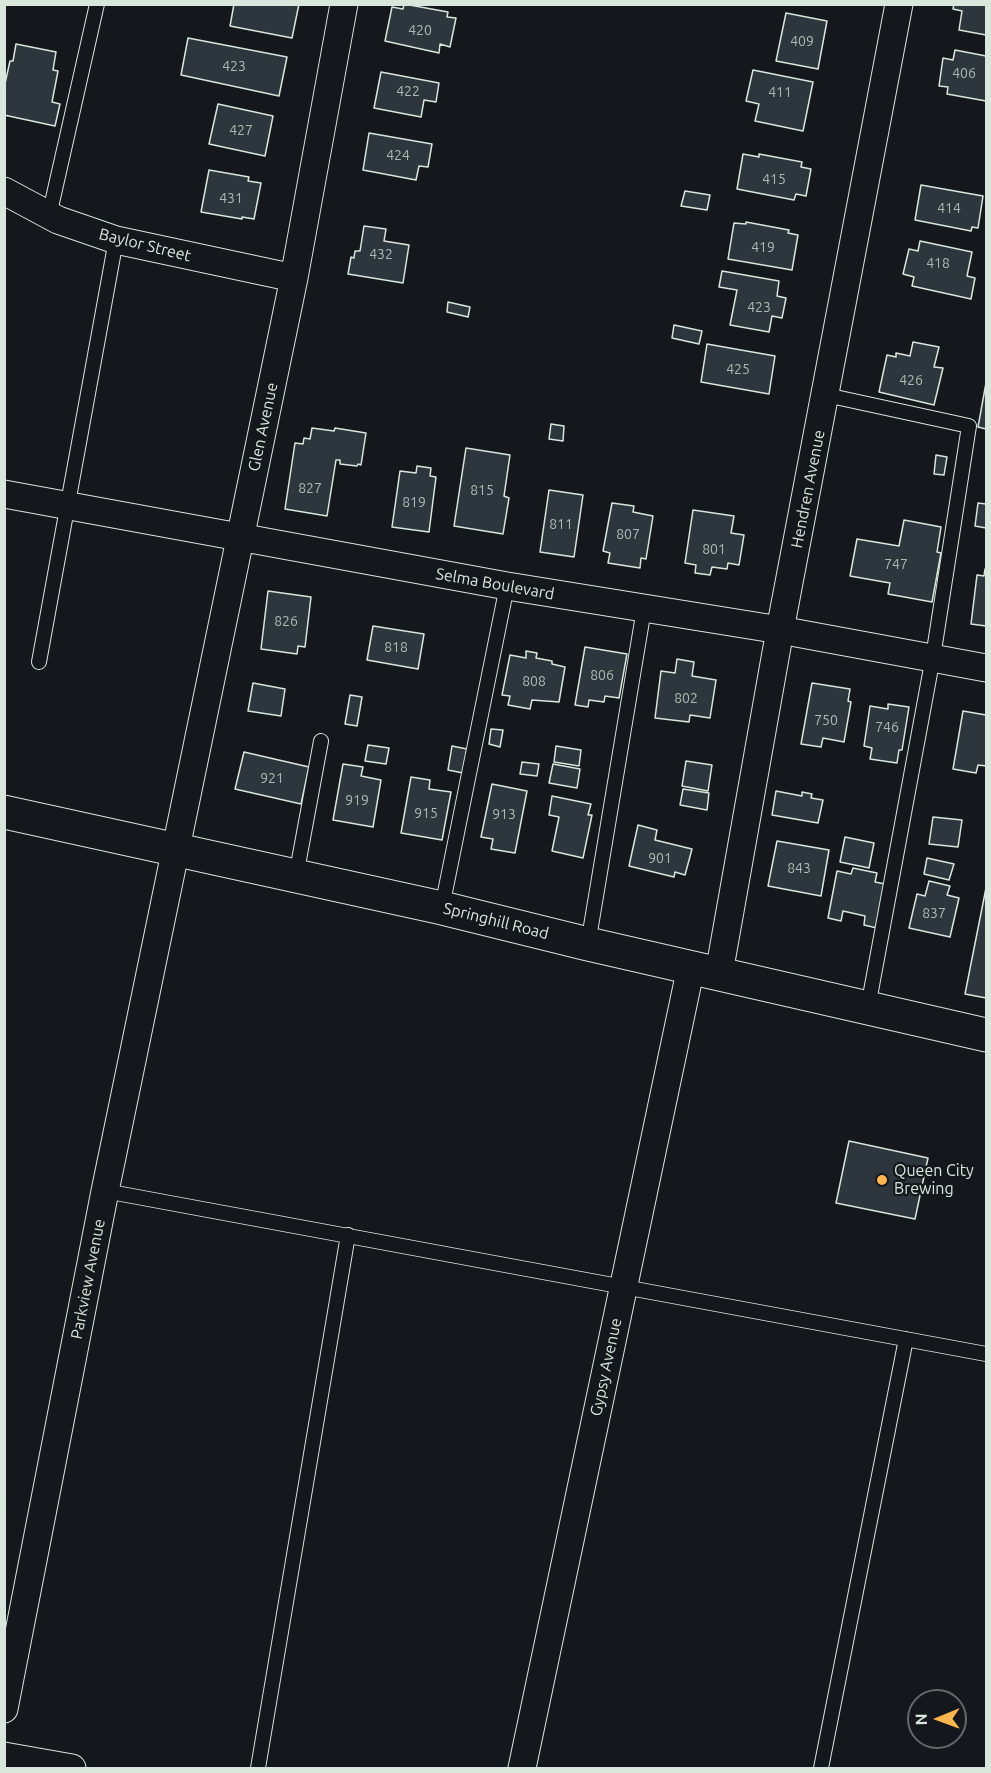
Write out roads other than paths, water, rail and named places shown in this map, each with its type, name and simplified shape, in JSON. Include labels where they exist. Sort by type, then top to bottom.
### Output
[{"type":"street","name":"Glen Avenue","points":[[177,849],[294,278],[344,4]]},
{"type":"street","name":"Hendren Avenue","points":[[705,970],[780,630],[899,4]]},
{"type":"street","name":"Baylor Street","points":[[4,190],[49,216],[116,240],[294,278]]},
{"type":"street","name":"Selma Boulevard","points":[[4,494],[507,586],[780,630],[987,668]]},
{"type":"street","name":"Springhill Road","points":[[4,812],[442,908],[588,944],[987,1035]]},
{"type":"street","name":"Parkview Avenue","points":[[4,1709],[105,1191],[177,849]]},
{"type":"street","name":"Gypsy Avenue","points":[[522,1768],[622,1286],[705,970]]},
{"type":"street","points":[[4,1756],[72,1768]]},
{"type":"lane","points":[[49,216],[97,4]]},
{"type":"lane","points":[[39,662],[116,240]]},
{"type":"lane","points":[[826,395],[969,426],[933,657],[868,1007]]},
{"type":"lane","points":[[442,908],[507,586]]},
{"type":"lane","points":[[588,944],[644,609]]},
{"type":"lane","points":[[296,876],[321,741]]},
{"type":"lane","points":[[105,1191],[987,1354]]},
{"type":"lane","points":[[258,1768],[348,1235]]},
{"type":"lane","points":[[821,1768],[906,1339]]},
{"type":"place","name":"Queen City Brewing","points":[[882,1180]]}]
